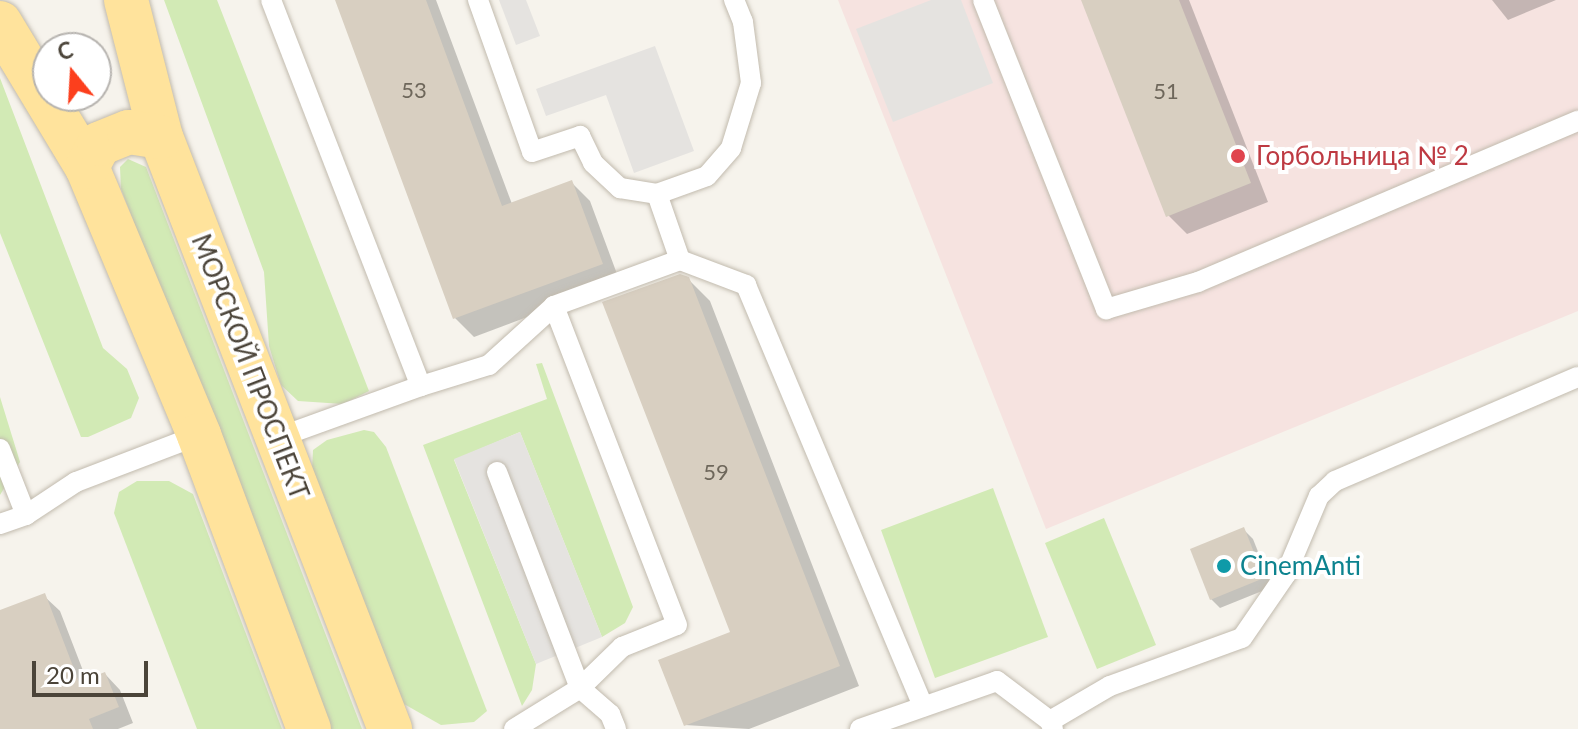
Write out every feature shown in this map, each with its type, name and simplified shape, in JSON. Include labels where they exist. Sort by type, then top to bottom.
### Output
[{"type":"main road","name":"МОРСКОЙ ПРОСПЕКТ","points":[[126,0],[161,137],[390,729]]},
{"type":"main road","points":[[0,23],[87,167],[199,435],[309,729]]},
{"type":"main road","points":[[87,167],[99,144],[129,132],[161,137]]},
{"type":"lane","points":[[271,0],[421,386]]},
{"type":"lane","points":[[478,0],[532,152],[580,136],[593,163],[620,188],[657,194],[707,176],[731,148],[751,83],[743,22],[734,0]]},
{"type":"lane","points":[[983,0],[1106,309],[1198,282],[1578,121]]},
{"type":"lane","points":[[657,194],[680,260]]},
{"type":"lane","points":[[277,438],[489,365],[554,306],[680,260],[746,285],[923,706]]},
{"type":"lane","points":[[514,729],[580,688],[622,647],[677,625],[554,306]]},
{"type":"lane","points":[[860,729],[997,681],[1051,725],[1110,686],[1242,638],[1286,574],[1319,496],[1335,481],[1578,377]]},
{"type":"lane","points":[[0,524],[26,515],[76,482],[199,435]]},
{"type":"lane","points":[[0,449],[26,515]]},
{"type":"lane","points":[[497,472],[580,688],[610,714],[616,729]]},
{"type":"shaded area","points":[[499,0],[526,0],[540,36],[516,45]]},
{"type":"shaded area","name":"Горбольница № 2","points":[[838,0],[1578,0],[1578,311],[1046,529]]},
{"type":"shaded area","points":[[931,0],[961,0],[993,83],[893,122],[856,29]]},
{"type":"shaded area","points":[[655,46],[694,151],[634,173],[606,95],[546,116],[536,89]]},
{"type":"shaded area","points":[[520,432],[602,637],[536,664],[454,459]]},
{"type":"green space","points":[[164,0],[217,0],[369,391],[343,404],[298,401],[281,385],[269,346],[264,272]]},
{"type":"green space","points":[[0,78],[103,348],[127,369],[139,398],[131,418],[88,437],[81,437],[0,233]]},
{"type":"green space","points":[[128,159],[146,167],[362,729],[330,729],[121,189],[120,167]]},
{"type":"green space","points":[[542,363],[633,607],[625,623],[602,637],[520,432],[454,460],[536,664],[532,690],[522,706],[423,445],[547,399],[536,364]]},
{"type":"green space","points":[[0,397],[20,462],[0,495]]},
{"type":"green space","points":[[364,430],[374,432],[386,447],[487,711],[474,722],[441,725],[404,704],[312,470],[313,450],[327,440]]},
{"type":"green space","points":[[137,481],[169,481],[193,494],[282,729],[197,729],[114,513],[119,492]]},
{"type":"green space","points":[[993,488],[1048,637],[935,678],[881,530]]},
{"type":"green space","points":[[1104,518],[1156,645],[1097,669],[1045,543]]},
{"type":"building","points":[[335,0],[426,0],[502,206],[572,180],[603,264],[453,319]]},
{"type":"building","points":[[1081,0],[1179,0],[1251,183],[1166,217]]},
{"type":"building","points":[[680,274],[689,277],[840,666],[684,726],[658,660],[730,632],[602,302]]},
{"type":"building","points":[[1244,527],[1264,578],[1210,600],[1190,549]]},
{"type":"building","points":[[45,593],[79,682],[105,672],[119,707],[89,719],[93,729],[0,729],[0,610]]},
{"type":"place","name":"Горбольница № 2","points":[[1238,156]]},
{"type":"place","name":"CinemAnti","points":[[1224,566]]}]
